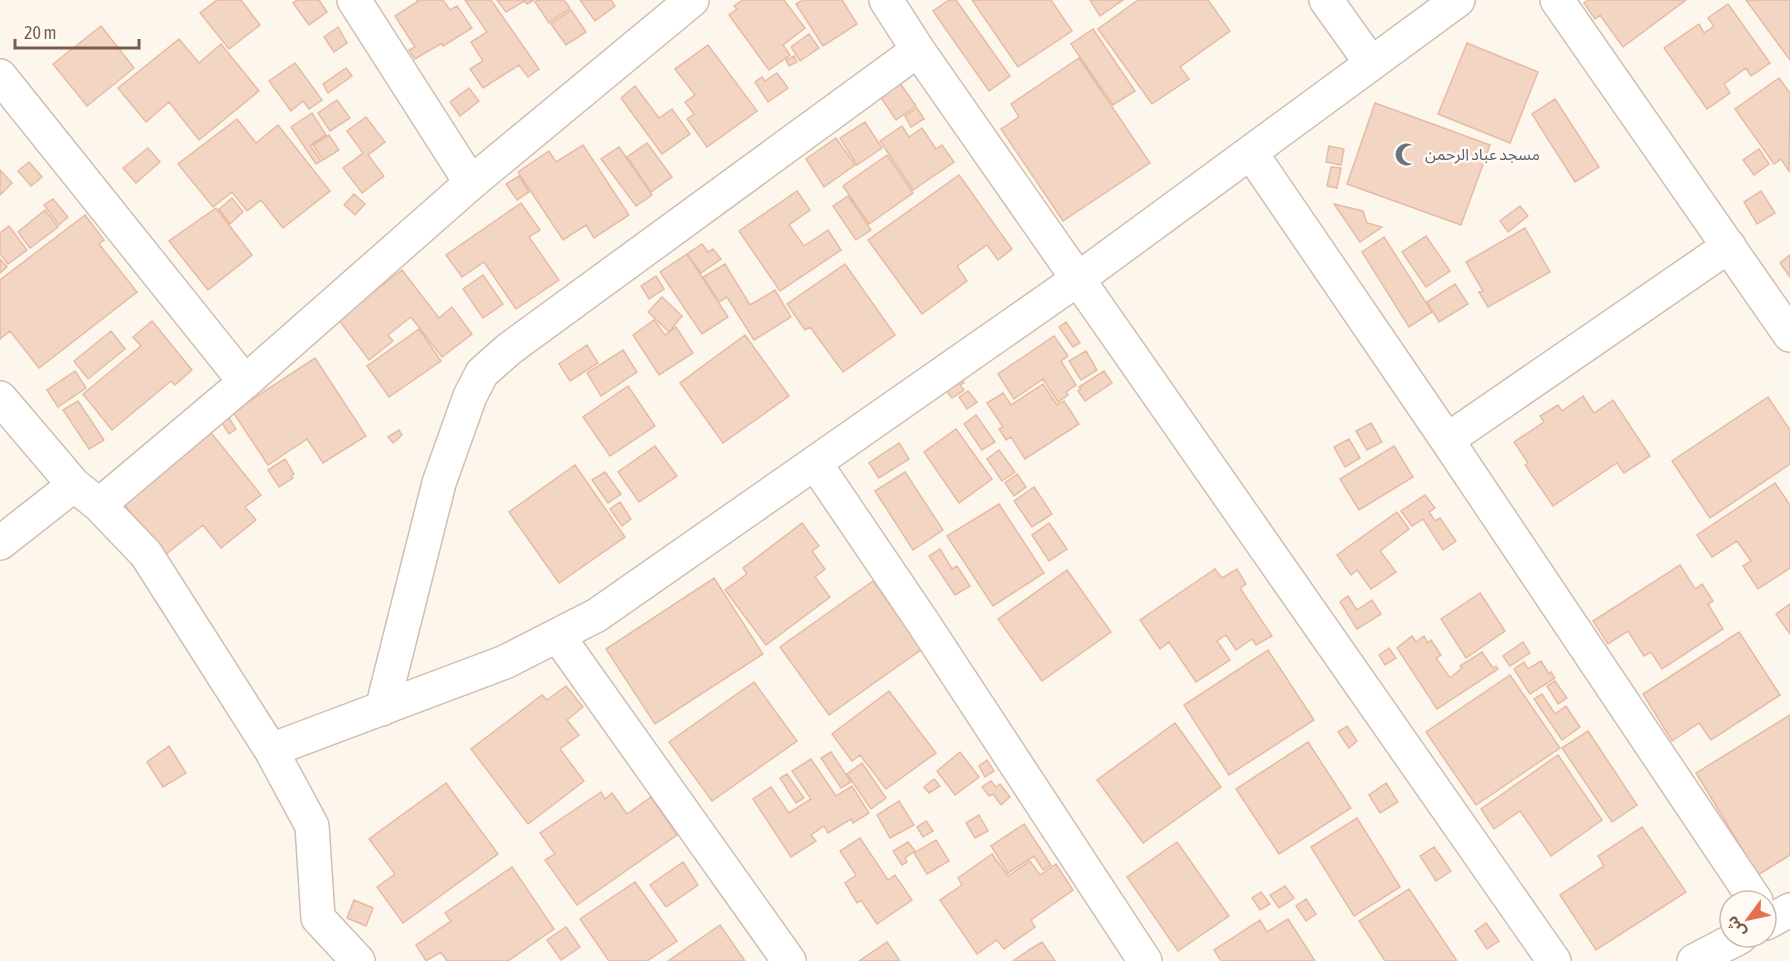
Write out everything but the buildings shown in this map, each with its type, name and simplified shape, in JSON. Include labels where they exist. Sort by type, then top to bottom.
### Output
[{"type":"street","points":[[354,0],[471,183]]},
{"type":"street","points":[[99,505],[245,382],[471,183],[692,0]]},
{"type":"street","points":[[886,0],[918,50],[1554,961]]},
{"type":"street","points":[[1326,0],[1371,63]]},
{"type":"street","points":[[271,750],[505,662],[597,615],[1078,279],[1458,0]]},
{"type":"street","points":[[1557,0],[1790,334]]},
{"type":"street","points":[[382,709],[440,483],[470,396],[482,373],[509,349],[918,50]]},
{"type":"street","points":[[0,76],[245,382]]},
{"type":"street","points":[[1251,153],[1752,889]]},
{"type":"street","points":[[1447,440],[1730,246]]},
{"type":"street","points":[[0,398],[74,485],[99,505],[146,554],[271,750],[312,826],[318,918],[358,961]]},
{"type":"street","points":[[815,463],[922,621],[1145,961]]},
{"type":"street","points":[[0,543],[74,485]]},
{"type":"street","points":[[558,636],[675,796],[789,961]]},
{"type":"street","points":[[1694,961],[1718,948]]},
{"type":"place","name":"مسجد عباد الرحمن","points":[[1407,154]]}]
